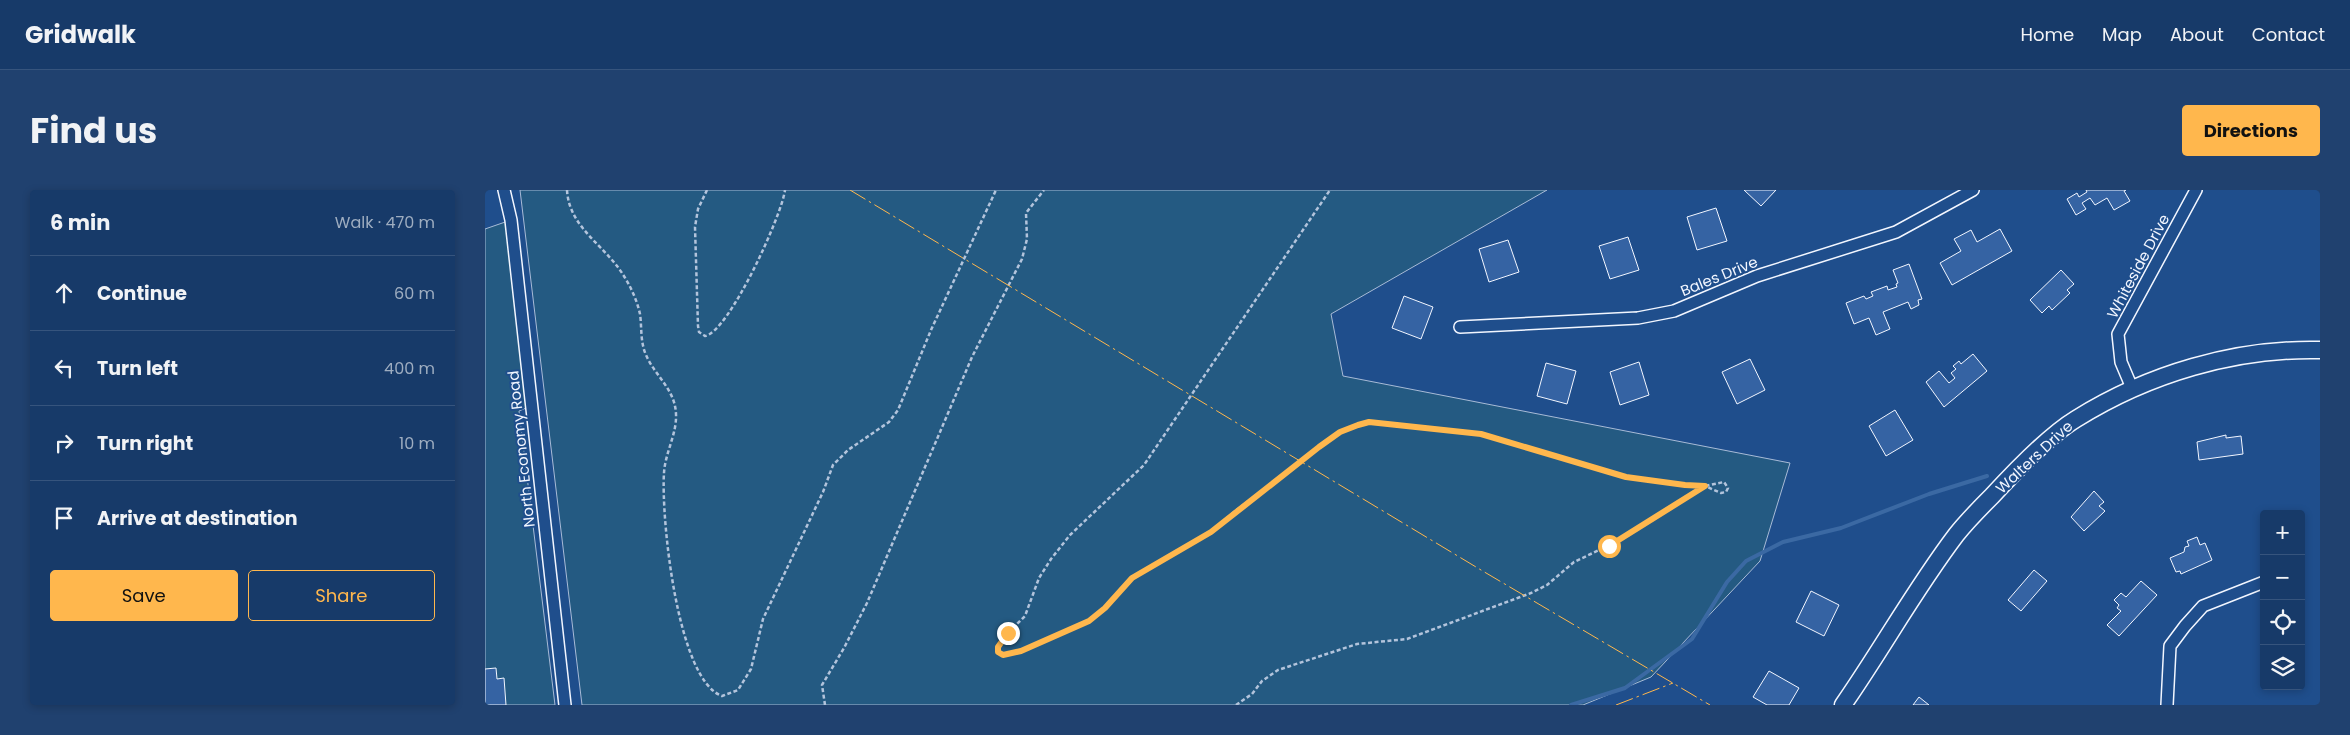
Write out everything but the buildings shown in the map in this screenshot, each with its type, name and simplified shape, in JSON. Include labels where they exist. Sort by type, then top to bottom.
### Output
[{"type":"street","name":"North Economy Road","points":[[504,190],[511,220],[565,705]]},
{"type":"street","name":"Bales Drive","points":[[1460,326],[1638,318],[1674,311],[1757,276],[1896,232],[1973,190]]},
{"type":"street","name":"Whiteside Drive","points":[[2132,388],[2121,362],[2118,334],[2196,190]]},
{"type":"street","name":"Walters Drive","points":[[1843,705],[1924,580],[1957,533],[2022,464],[2074,420],[2132,388],[2231,356],[2320,350]]},
{"type":"street","points":[[2167,705],[2170,646],[2185,626],[2203,606],[2260,584]]},
{"type":"path","points":[[567,190],[569,206],[577,223],[607,253],[622,273],[633,294],[639,312],[640,333],[645,352],[666,385],[675,405],[676,422],[664,471],[664,492],[665,515],[678,612],[684,637],[702,681],[722,696],[738,690],[749,674],[763,619],[823,492],[833,465],[848,450],[889,422],[898,410],[931,330],[996,190]]},
{"type":"path","points":[[707,190],[698,209],[694,245],[698,326],[699,332],[705,336],[718,328],[731,310],[780,212],[785,190]]},
{"type":"path","points":[[825,705],[822,685],[867,603],[972,358],[1022,259],[1027,239],[1025,213],[1044,190]]},
{"type":"path","points":[[1330,190],[1144,465],[1070,534],[1051,558],[1039,578],[1025,616],[999,643],[997,650],[1000,654],[1007,655],[1021,651],[1089,621],[1105,608],[1132,578],[1211,532],[1340,432],[1369,422],[1481,434],[1626,477],[1685,485],[1705,486],[1721,482],[1725,483],[1728,488],[1726,492],[1721,493],[1705,486]]},
{"type":"path","points":[[1236,705],[1252,694],[1262,681],[1278,670],[1357,644],[1407,639],[1547,585],[1574,562],[1619,542],[1705,486]]},
{"type":"shaded area","points":[[520,190],[1547,190],[1331,314],[1343,376],[1790,463],[1760,561],[1651,677],[1583,705],[582,705]]},
{"type":"shaded area","points":[[511,220],[531,406],[519,411],[555,705],[485,705],[485,229]]},
{"type":"waterway","points":[[1571,705],[1625,688],[1692,639],[1727,582],[1746,561],[1783,542],[1841,528],[1929,494],[1987,476]]},
{"type":"power","points":[[850,190],[1481,570],[1710,705]]},
{"type":"power","points":[[1616,705],[1673,683]]},
{"type":"route","points":[[1008,633],[999,643],[997,650],[1003,655],[1021,651],[1077,628],[1089,621],[1105,608],[1132,578],[1211,532],[1233,512],[1340,432],[1369,422],[1441,428],[1481,434],[1626,477],[1705,486],[1659,514],[1619,542],[1609,546]]}]
